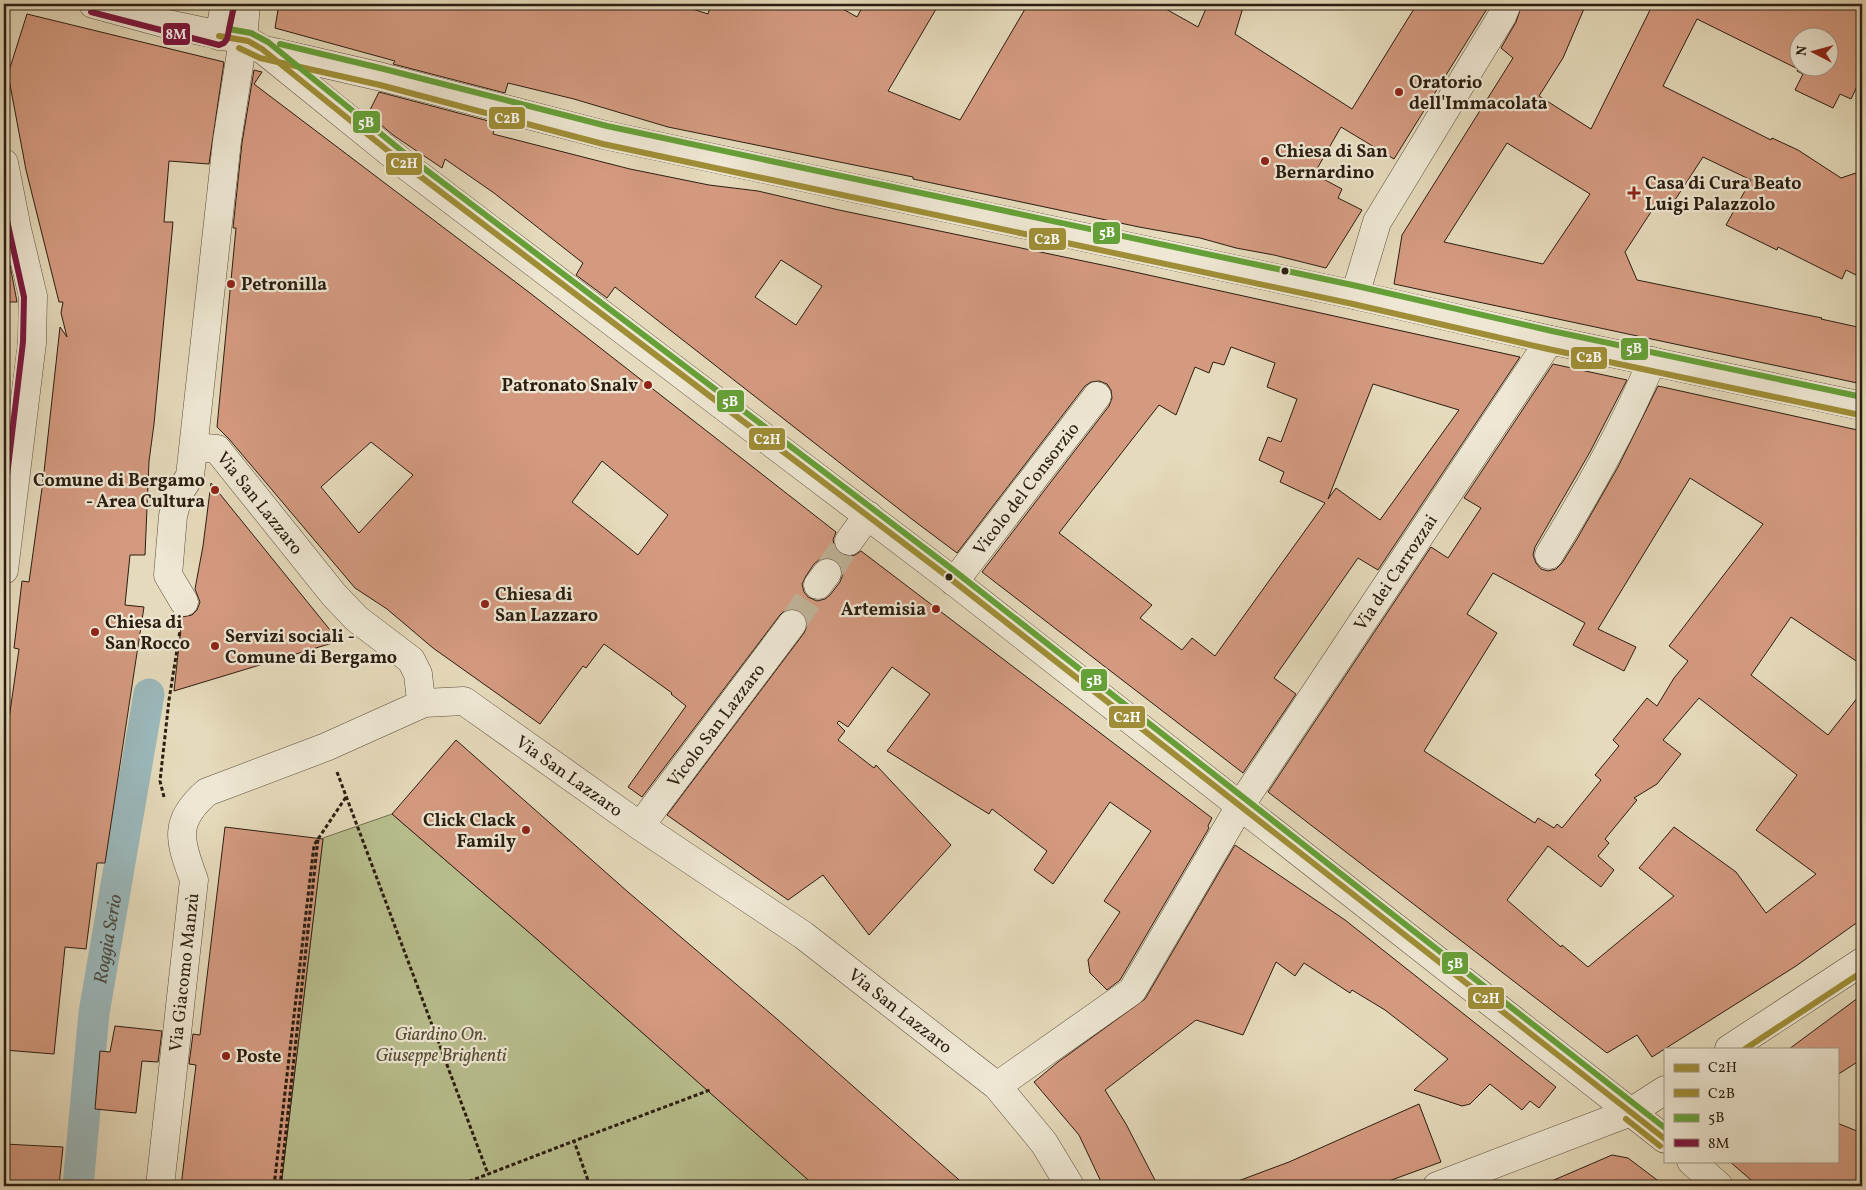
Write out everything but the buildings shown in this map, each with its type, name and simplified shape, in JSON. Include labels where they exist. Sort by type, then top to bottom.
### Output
[{"type":"street","points":[[92,4],[605,135],[1355,295],[1550,340],[1862,406]]},
{"type":"street","points":[[225,4],[241,42],[868,515],[1664,1138]]},
{"type":"street","points":[[241,42],[246,4]]},
{"type":"street","points":[[1355,295],[1377,222],[1502,16],[1507,4]]},
{"type":"street","name":"Via San Lazzaro","points":[[182,614],[168,575],[173,516],[179,493],[190,476],[227,141],[241,42]]},
{"type":"street","points":[[4,163],[14,234],[34,296],[32,334],[4,570]]},
{"type":"street","name":"Via dei Carrozzai","points":[[1240,806],[1550,340]]},
{"type":"street","points":[[1549,555],[1597,476],[1638,394],[1652,361]]},
{"type":"street","name":"Vicolo del Consorzio","points":[[954,582],[1096,396]]},
{"type":"street","name":"Via San Lazzaro","points":[[194,447],[217,449],[334,595],[357,619],[411,660],[418,674],[420,692],[424,704],[464,701],[640,826],[803,935],[997,1086],[1044,1143],[1070,1186]]},
{"type":"street","points":[[849,541],[868,515]]},
{"type":"street","name":"Vicolo San Lazzaro","points":[[640,826],[792,624]]},
{"type":"street","name":"Via Giacomo Manzù","points":[[160,1186],[194,880],[182,844],[182,827],[185,819],[194,803],[207,792],[326,747],[424,704]]},
{"type":"street","points":[[997,1086],[1132,991],[1240,806]]},
{"type":"street","points":[[1731,1048],[1862,962]]},
{"type":"street","points":[[1437,1186],[1631,1112],[1664,1091]]},
{"type":"street","points":[[1693,1162],[1719,1186]]},
{"type":"path","points":[[167,805],[160,781],[169,700],[182,614]]},
{"type":"path","points":[[326,747],[488,1174]]},
{"type":"path","points":[[274,1186],[314,845],[346,796]]},
{"type":"path","points":[[280,1186],[319,838]]},
{"type":"path","points":[[456,1186],[710,1090]]},
{"type":"path","points":[[574,1141],[590,1186]]},
{"type":"green space","name":"Giardino On. Giuseppe Brighenti","points":[[392,814],[539,941],[815,1186],[281,1186],[323,838]]},
{"type":"waterway","name":"Roggia Serio","points":[[78,1186],[94,1013],[149,694]]},
{"type":"tunnel","points":[[827,573],[849,541]]},
{"type":"tunnel","points":[[792,624],[818,585]]},
{"type":"transit line","name":"5B","points":[[234,6],[229,29],[251,33],[268,42],[413,160],[952,569],[1664,1127]]},
{"type":"transit line","name":"8M","points":[[91,12],[219,45],[227,39],[234,6]]},
{"type":"transit line","name":"C2H","points":[[219,36],[248,41],[262,49],[408,167],[947,576],[1664,1138]]},
{"type":"transit line","name":"5B","points":[[280,44],[607,126],[1357,286],[1552,331],[1862,397]]},
{"type":"transit line","name":"C2B","points":[[239,48],[260,58],[380,85],[603,144],[1353,304],[1548,349],[1860,415]]},
{"type":"transit line","name":"8M","points":[[4,207],[24,297],[23,342],[4,501]]},
{"type":"transit line","name":"C2B","points":[[1747,1048],[1862,972]]},
{"type":"transit line","name":"C2B","points":[[1626,1119],[1660,1146]]},
{"type":"place","name":"Oratorio dell'Immacolata","points":[[1399,92]]},
{"type":"place","name":"Chiesa di San Bernardino","points":[[1265,161]]},
{"type":"place","name":"Casa di Cura Beato Luigi Palazzolo","points":[[1634,193]]},
{"type":"place","name":"Petronilla","points":[[231,284]]},
{"type":"place","name":"Patronato Snalv","points":[[648,385]]},
{"type":"place","name":"Comune di Bergamo - Area Cultura","points":[[215,490]]},
{"type":"place","name":"Chiesa di San Lazzaro","points":[[485,604]]},
{"type":"place","name":"Artemisia","points":[[936,609]]},
{"type":"place","name":"Chiesa di San Rocco","points":[[95,632]]},
{"type":"place","name":"Servizi sociali - Comune di Bergamo","points":[[215,646]]},
{"type":"place","name":"Click Clack Family","points":[[526,830]]},
{"type":"place","name":"Poste","points":[[226,1056]]}]
